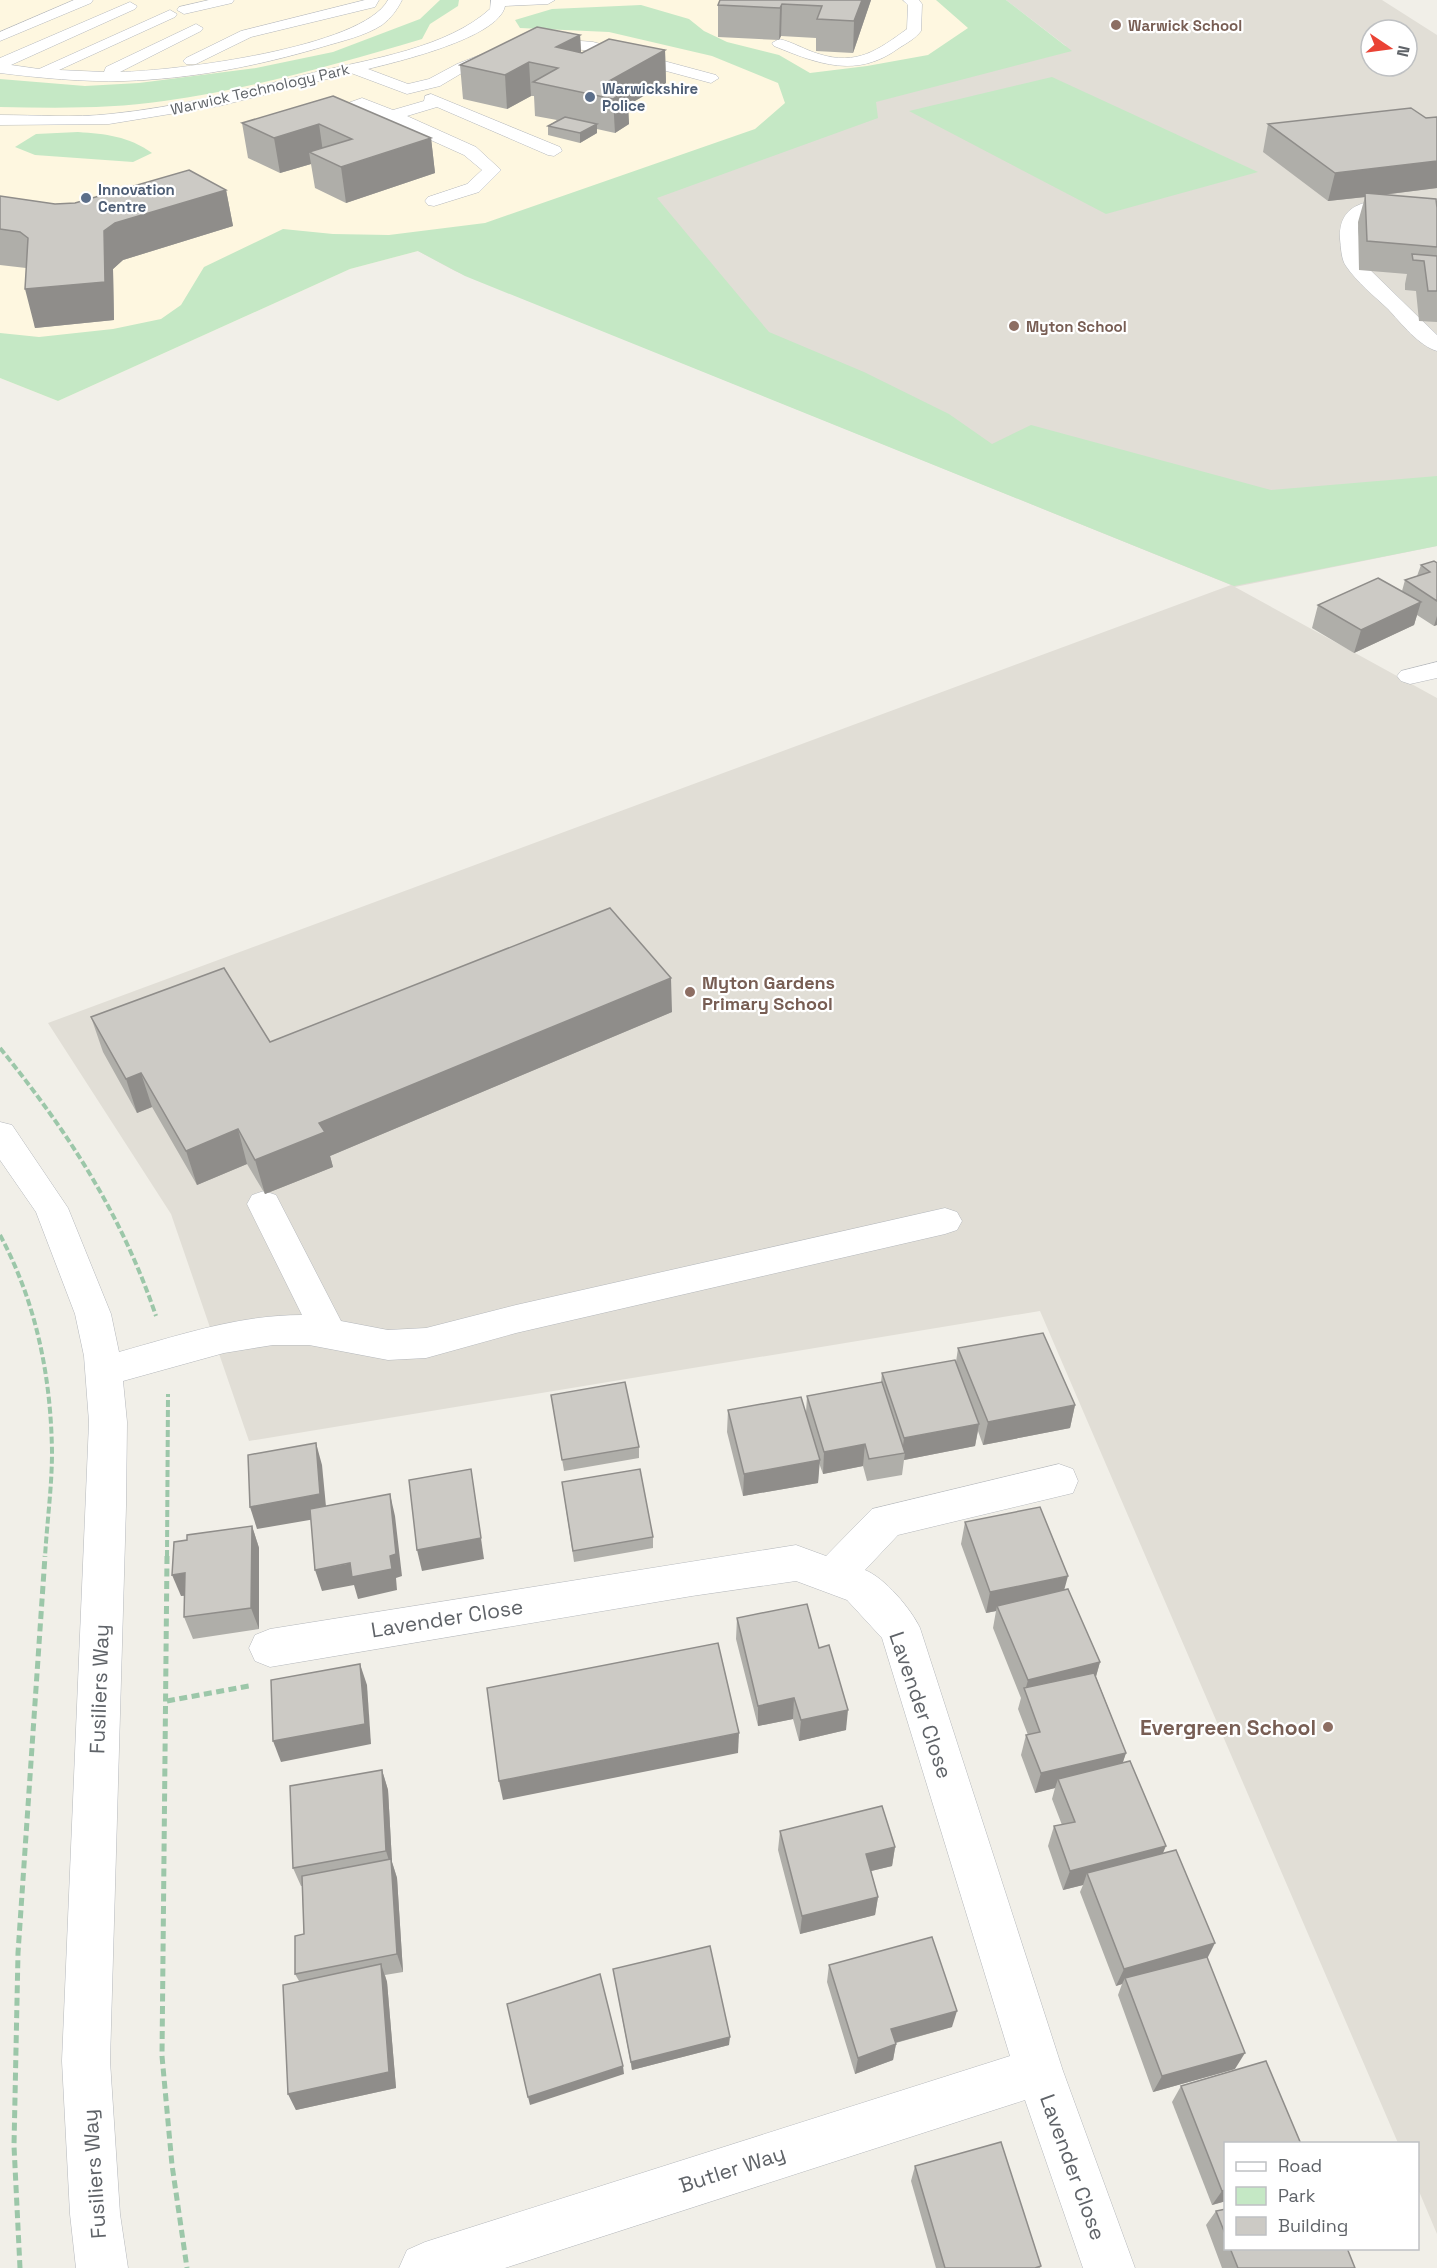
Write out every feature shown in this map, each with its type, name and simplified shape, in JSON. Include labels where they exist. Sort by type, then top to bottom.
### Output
[{"type":"street","points":[[0,37],[86,0]]},
{"type":"street","points":[[41,73],[177,12],[227,0]]},
{"type":"street","points":[[183,71],[185,64],[246,34],[370,4],[372,0]]},
{"type":"street","points":[[0,66],[41,73],[102,76],[183,71],[262,58],[345,35],[378,19],[390,10],[395,0]]},
{"type":"street","points":[[499,1],[548,0]]},
{"type":"street","points":[[779,44],[818,59],[848,62],[877,57],[914,31],[915,4],[910,0]]},
{"type":"street","name":"Warwick Technology Park","points":[[0,120],[81,120],[139,116],[219,102],[434,46],[471,30],[490,18],[497,10],[499,1]]},
{"type":"street","points":[[0,66],[130,6]]},
{"type":"street","points":[[102,76],[196,28]]},
{"type":"street","points":[[407,89],[434,83],[462,67],[513,47],[557,43],[593,47],[711,78]]},
{"type":"street","points":[[352,68],[554,150]]},
{"type":"street","points":[[392,115],[438,102]]},
{"type":"street","points":[[298,125],[362,103],[470,151],[492,170],[473,188],[434,201]]},
{"type":"street","points":[[1437,205],[1360,209],[1353,215],[1350,223],[1353,263],[1437,345]]},
{"type":"street","points":[[1410,676],[1437,670]]},
{"type":"street","name":"Fusiliers Way","points":[[8,1160],[51,1208],[74,1260],[93,1314],[103,1371],[108,1422],[86,2061],[95,2214],[102,2268]]},
{"type":"street","points":[[264,1204],[329,1334]]},
{"type":"street","points":[[103,1371],[224,1338],[273,1330],[309,1330],[388,1345],[426,1343],[516,1319],[945,1221]]},
{"type":"street","points":[[832,1577],[886,1521],[1059,1481]]},
{"type":"street","name":"Lavender Close","points":[[270,1648],[796,1563],[861,1587],[899,1628],[1039,2071],[1109,2268]]},
{"type":"street","name":"Butler Way","points":[[425,2268],[1039,2071]]},
{"type":"path","points":[[0,1234],[21,1276],[37,1332],[51,1411],[52,1454],[19,1932],[13,2160],[15,2225],[20,2268]]},
{"type":"shaded area","points":[[0,0],[1006,0],[858,118],[418,251],[350,269],[58,401],[0,378]]},
{"type":"shaded area","points":[[1006,0],[1382,0],[1410,18],[1359,18],[1359,78],[1419,78],[1419,24],[1437,35],[1437,546],[1235,587],[1437,698],[1437,2234],[1419,2191],[1419,2142],[1398,2142],[1040,1311],[249,1441],[171,1214],[48,1023],[1231,585],[455,271],[418,251],[857,118],[827,101],[1066,46]]},
{"type":"green space","points":[[440,0],[459,0],[458,6],[430,24],[422,39],[294,75],[229,90],[144,104],[0,107],[0,79],[85,86],[139,83],[256,68],[333,52],[420,19]]},
{"type":"green space","points":[[936,0],[1006,0],[1072,51],[876,102],[878,118],[657,198],[769,332],[864,372],[949,414],[992,444],[1031,425],[1271,490],[1437,476],[1437,546],[1234,586],[465,276],[418,251],[350,269],[58,401],[0,378],[0,333],[39,337],[113,329],[161,319],[181,305],[204,267],[283,229],[333,234],[389,235],[485,223],[755,129],[785,103],[778,83],[712,56],[609,32],[520,28],[515,20],[552,9],[641,5],[689,19],[704,31],[727,42],[779,55],[810,73],[928,55],[968,28]]},
{"type":"green space","points":[[1052,77],[1258,172],[1106,214],[909,111]]},
{"type":"green space","points":[[78,132],[116,137],[143,147],[152,153],[133,162],[35,155],[15,147],[36,134]]},
{"type":"building","points":[[720,0],[862,0],[854,21],[817,19],[822,6],[782,4],[780,8],[718,5]]},
{"type":"building","points":[[537,27],[580,35],[556,47],[582,53],[609,39],[665,50],[602,85],[628,90],[613,99],[533,82],[558,68],[529,62],[505,75],[460,65]]},
{"type":"building","points":[[333,96],[431,138],[341,167],[309,152],[352,139],[319,124],[274,138],[242,123]]},
{"type":"building","points":[[1411,108],[1426,118],[1437,117],[1437,161],[1335,173],[1268,124]]},
{"type":"building","points":[[565,117],[597,124],[580,133],[548,126]]},
{"type":"building","points":[[189,170],[226,190],[115,223],[104,231],[105,282],[25,289],[28,238],[20,232],[0,229],[0,196],[55,204],[75,203]]},
{"type":"building","points":[[1365,193],[1436,199],[1437,247],[1367,241]]},
{"type":"building","points":[[1412,254],[1437,256],[1437,291],[1428,291],[1424,261],[1413,260]]},
{"type":"building","points":[[1434,561],[1437,563],[1437,601],[1405,580],[1430,572],[1421,565]]},
{"type":"building","points":[[1378,578],[1421,602],[1361,630],[1318,605]]},
{"type":"building","name":"Myton Gardens Primary School","points":[[610,908],[671,978],[319,1123],[325,1132],[255,1160],[238,1129],[186,1151],[141,1073],[126,1079],[91,1017],[224,968],[270,1042]]},
{"type":"building","points":[[1043,1333],[1075,1405],[988,1422],[958,1348]]},
{"type":"building","points":[[955,1360],[979,1424],[904,1438],[882,1373]]},
{"type":"building","points":[[625,1382],[639,1447],[562,1460],[551,1395]]},
{"type":"building","points":[[882,1382],[905,1453],[869,1459],[865,1444],[824,1452],[807,1396]]},
{"type":"building","points":[[801,1397],[820,1460],[744,1474],[728,1410]]},
{"type":"building","points":[[316,1443],[320,1494],[250,1507],[248,1455]]},
{"type":"building","points":[[471,1469],[481,1538],[417,1550],[409,1480]]},
{"type":"building","points":[[640,1469],[653,1537],[573,1551],[562,1482]]},
{"type":"building","points":[[390,1494],[396,1554],[390,1556],[392,1569],[352,1577],[350,1563],[315,1570],[310,1509]]},
{"type":"building","points":[[1040,1507],[1068,1576],[990,1592],[965,1522]]},
{"type":"building","points":[[252,1526],[251,1608],[184,1617],[185,1573],[172,1575],[174,1542],[187,1540],[187,1535]]},
{"type":"building","points":[[1068,1589],[1100,1662],[1028,1680],[997,1606]]},
{"type":"building","points":[[807,1604],[819,1648],[829,1645],[848,1710],[801,1720],[794,1698],[758,1706],[737,1618]]},
{"type":"building","points":[[718,1643],[739,1733],[499,1781],[487,1688]]},
{"type":"building","points":[[360,1664],[365,1724],[273,1741],[271,1680]]},
{"type":"building","points":[[1094,1673],[1126,1753],[1041,1773],[1026,1735],[1040,1732],[1024,1688]]},
{"type":"building","points":[[1130,1761],[1166,1846],[1070,1871],[1054,1826],[1075,1822],[1058,1779]]},
{"type":"building","points":[[382,1770],[386,1851],[293,1868],[290,1786]]},
{"type":"building","points":[[882,1806],[895,1847],[866,1854],[878,1897],[802,1916],[780,1831]]},
{"type":"building","points":[[1176,1850],[1215,1943],[1124,1969],[1087,1873]]},
{"type":"building","points":[[391,1859],[397,1954],[295,1974],[295,1936],[304,1934],[302,1876]]},
{"type":"building","points":[[932,1937],[957,2011],[891,2029],[896,2044],[858,2058],[829,1965]]},
{"type":"building","points":[[710,1946],[730,2037],[631,2062],[613,1969]]},
{"type":"building","points":[[1207,1957],[1245,2053],[1162,2076],[1125,1978]]},
{"type":"building","points":[[381,1964],[389,2072],[288,2094],[283,1985]]},
{"type":"building","points":[[600,1974],[623,2066],[528,2097],[507,2004]]},
{"type":"building","points":[[1266,2061],[1300,2142],[1224,2142],[1224,2190],[1222,2191],[1181,2086]]},
{"type":"building","points":[[1001,2142],[1041,2266],[1035,2268],[945,2268],[915,2166]]},
{"type":"building","points":[[1224,2209],[1224,2231],[1216,2211]]},
{"type":"building","points":[[1231,2250],[1348,2250],[1355,2268],[1238,2268]]},
{"type":"place","name":"Warwick School","points":[[1116,25]]},
{"type":"place","name":"Warwickshire Police","points":[[590,97]]},
{"type":"place","name":"Innovation Centre","points":[[86,198]]},
{"type":"place","name":"Myton School","points":[[1014,326]]},
{"type":"place","name":"Myton Gardens Primary School","points":[[690,992]]},
{"type":"place","name":"Evergreen School","points":[[1328,1727]]}]
